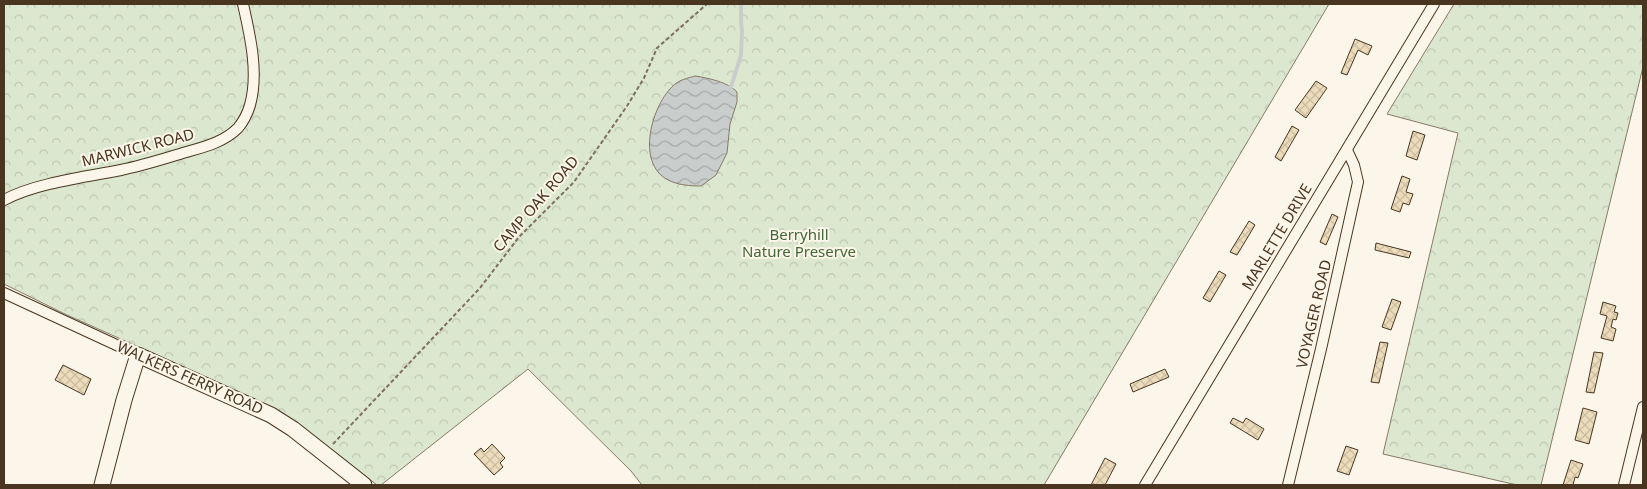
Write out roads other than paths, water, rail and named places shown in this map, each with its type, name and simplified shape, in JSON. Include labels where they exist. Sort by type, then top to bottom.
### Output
[{"type":"street","name":"MARWICK ROAD","points":[[4,200],[26,191],[148,164],[204,148],[236,130],[249,106],[253,81],[253,47],[243,4]]},
{"type":"street","name":"MARLETTE DRIVE","points":[[1145,485],[1434,4]]},
{"type":"street","name":"VOYAGER ROAD","points":[[1288,485],[1321,349],[1358,182],[1354,164],[1347,150]]},
{"type":"street","name":"WALKERS FERRY ROAD","points":[[4,293],[271,415],[293,429],[364,485]]},
{"type":"street","points":[[102,485],[138,355]]},
{"type":"street","points":[[1624,485],[1643,407]]},
{"type":"water","points":[[695,76],[723,83],[737,92],[737,102],[730,124],[727,153],[716,175],[701,186],[684,185],[668,180],[658,172],[652,161],[650,147],[650,133],[659,105],[674,85],[684,79]]},
{"type":"waterway","points":[[730,90],[741,55],[741,4]]},
{"type":"park label","name":"Berryhill Nature Preserve","points":[[799,244]]}]
